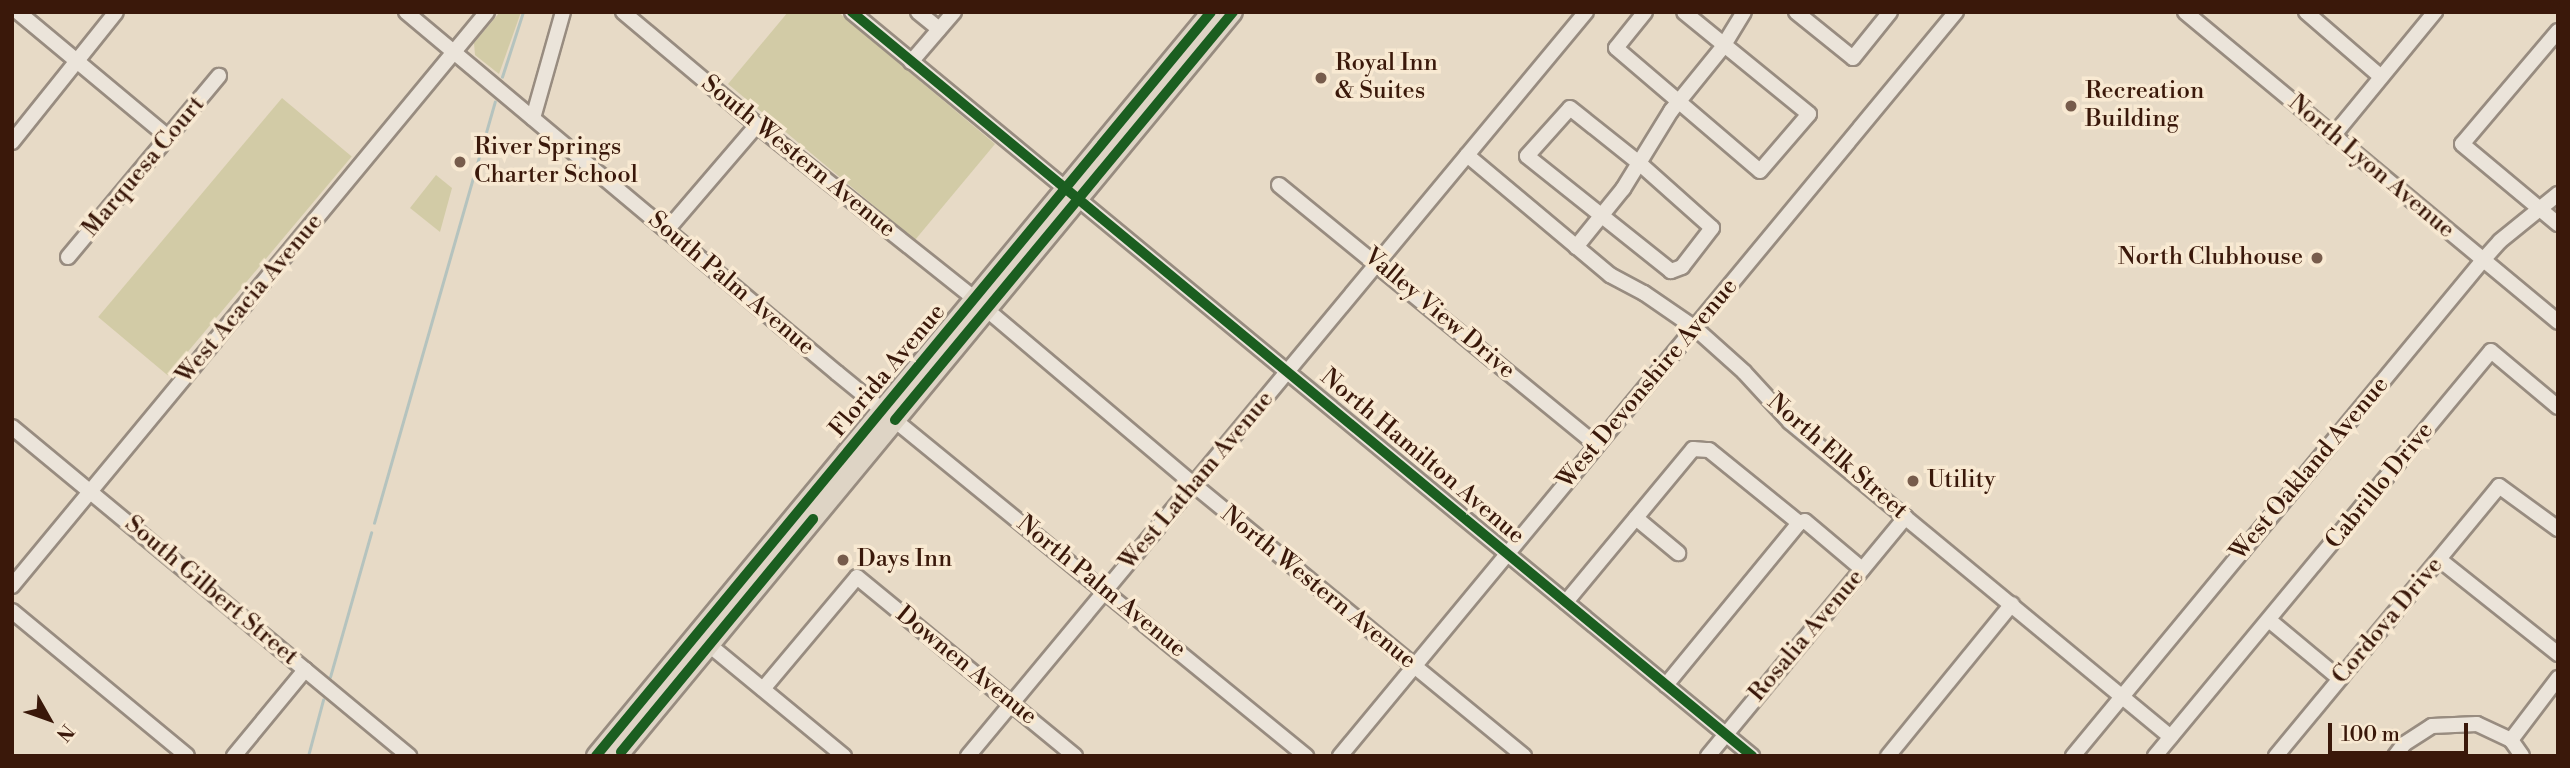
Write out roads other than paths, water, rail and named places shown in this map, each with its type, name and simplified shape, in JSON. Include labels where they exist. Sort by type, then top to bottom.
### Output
[{"type":"main road","name":"Florida Avenue","points":[[1071,195],[1211,12]]},
{"type":"main road","name":"Florida Avenue","points":[[622,754],[703,639],[1071,195],[1233,12]]},
{"type":"main road","name":"Florida Avenue","points":[[596,756],[655,684],[703,639],[818,513],[889,415]]},
{"type":"main road","points":[[622,754],[617,743],[649,703],[655,684]]},
{"type":"street","points":[[18,12],[168,137]]},
{"type":"street","points":[[13,141],[117,12]]},
{"type":"street","name":"South Palm Avenue","points":[[406,12],[889,415]]},
{"type":"street","name":"West Acacia Avenue","points":[[12,586],[487,12]]},
{"type":"street","points":[[533,118],[563,12]]},
{"type":"street","name":"South Western Avenue","points":[[623,12],[757,125],[981,304]]},
{"type":"street","name":"North Hamilton Avenue","points":[[852,12],[915,57],[1071,195],[1507,554],[1670,680],[1752,756]]},
{"type":"street","points":[[918,12],[939,29]]},
{"type":"street","points":[[915,57],[954,12]]},
{"type":"street","name":"West Latham Avenue","points":[[968,756],[1586,12]]},
{"type":"street","points":[[1645,12],[1616,48],[1759,171],[1808,114],[1684,12]]},
{"type":"street","points":[[1576,247],[1623,189],[1679,101],[1725,44],[1744,12]]},
{"type":"street","points":[[1796,12],[1853,58],[1891,13]]},
{"type":"street","name":"West Devonshire Avenue","points":[[1340,756],[1956,12]]},
{"type":"street","name":"North Lyon Avenue","points":[[2185,12],[2558,322]]},
{"type":"street","points":[[2306,12],[2381,77]]},
{"type":"street","points":[[2333,136],[2435,12]]},
{"type":"street","points":[[2558,31],[2462,144],[2558,224]]},
{"type":"street","name":"Marquesa Court","points":[[68,257],[219,76]]},
{"type":"street","points":[[1570,108],[1639,162],[1712,229],[1682,267],[1671,271],[1601,216],[1527,156],[1570,108]]},
{"type":"street","points":[[667,230],[757,125]]},
{"type":"street","name":"North Elk Street","points":[[1467,155],[1610,275],[1644,293],[1695,328],[1744,372],[1790,422],[2171,737]]},
{"type":"street","name":"Valley View Drive","points":[[1279,184],[1597,445]]},
{"type":"street","name":"West Oakland Avenue","points":[[2073,756],[2483,260],[2538,208],[2558,194]]},
{"type":"street","name":"North Western Avenue","points":[[981,304],[1194,485],[1524,756]]},
{"type":"street","name":"Cabrillo Drive","points":[[2155,756],[2490,351],[2558,407]]},
{"type":"street","name":"North Palm Avenue","points":[[889,415],[1306,756]]},
{"type":"street","name":"South Gilbert Street","points":[[12,427],[410,756]]},
{"type":"street","points":[[1566,602],[1693,449],[1709,450],[1799,523]]},
{"type":"street","name":"Cordova Drive","points":[[2276,756],[2499,486],[2558,529]]},
{"type":"street","name":"Rosalia Avenue","points":[[1708,756],[1906,517]]},
{"type":"street","points":[[1636,518],[1678,553]]},
{"type":"street","points":[[1670,680],[1799,523],[1805,521],[1862,569]]},
{"type":"street","points":[[2440,560],[2558,654]]},
{"type":"street","name":"Downen Avenue","points":[[763,689],[857,577],[1076,756]]},
{"type":"street","points":[[1888,756],[2012,604]]},
{"type":"street","points":[[12,611],[187,756]]},
{"type":"street","points":[[2269,620],[2340,679]]},
{"type":"street","points":[[703,639],[844,756]]},
{"type":"street","points":[[234,756],[306,670]]},
{"type":"street","points":[[2511,740],[2558,678]]},
{"type":"street","points":[[2395,756],[2404,744],[2432,726],[2477,724],[2511,740],[2522,756]]},
{"type":"waterway","points":[[502,77],[523,12]]},
{"type":"waterway","points":[[374,523],[495,102]]},
{"type":"waterway","points":[[330,677],[371,533]]},
{"type":"waterway","points":[[308,756],[323,700]]},
{"type":"place","name":"Royal Inn & Suites","points":[[1321,78]]},
{"type":"place","name":"Recreation Building","points":[[2071,106]]},
{"type":"place","name":"River Springs Charter School","points":[[460,162]]},
{"type":"place","name":"North Clubhouse","points":[[2317,258]]},
{"type":"place","name":"Utility","points":[[1913,481]]},
{"type":"place","name":"Days Inn","points":[[843,560]]}]
